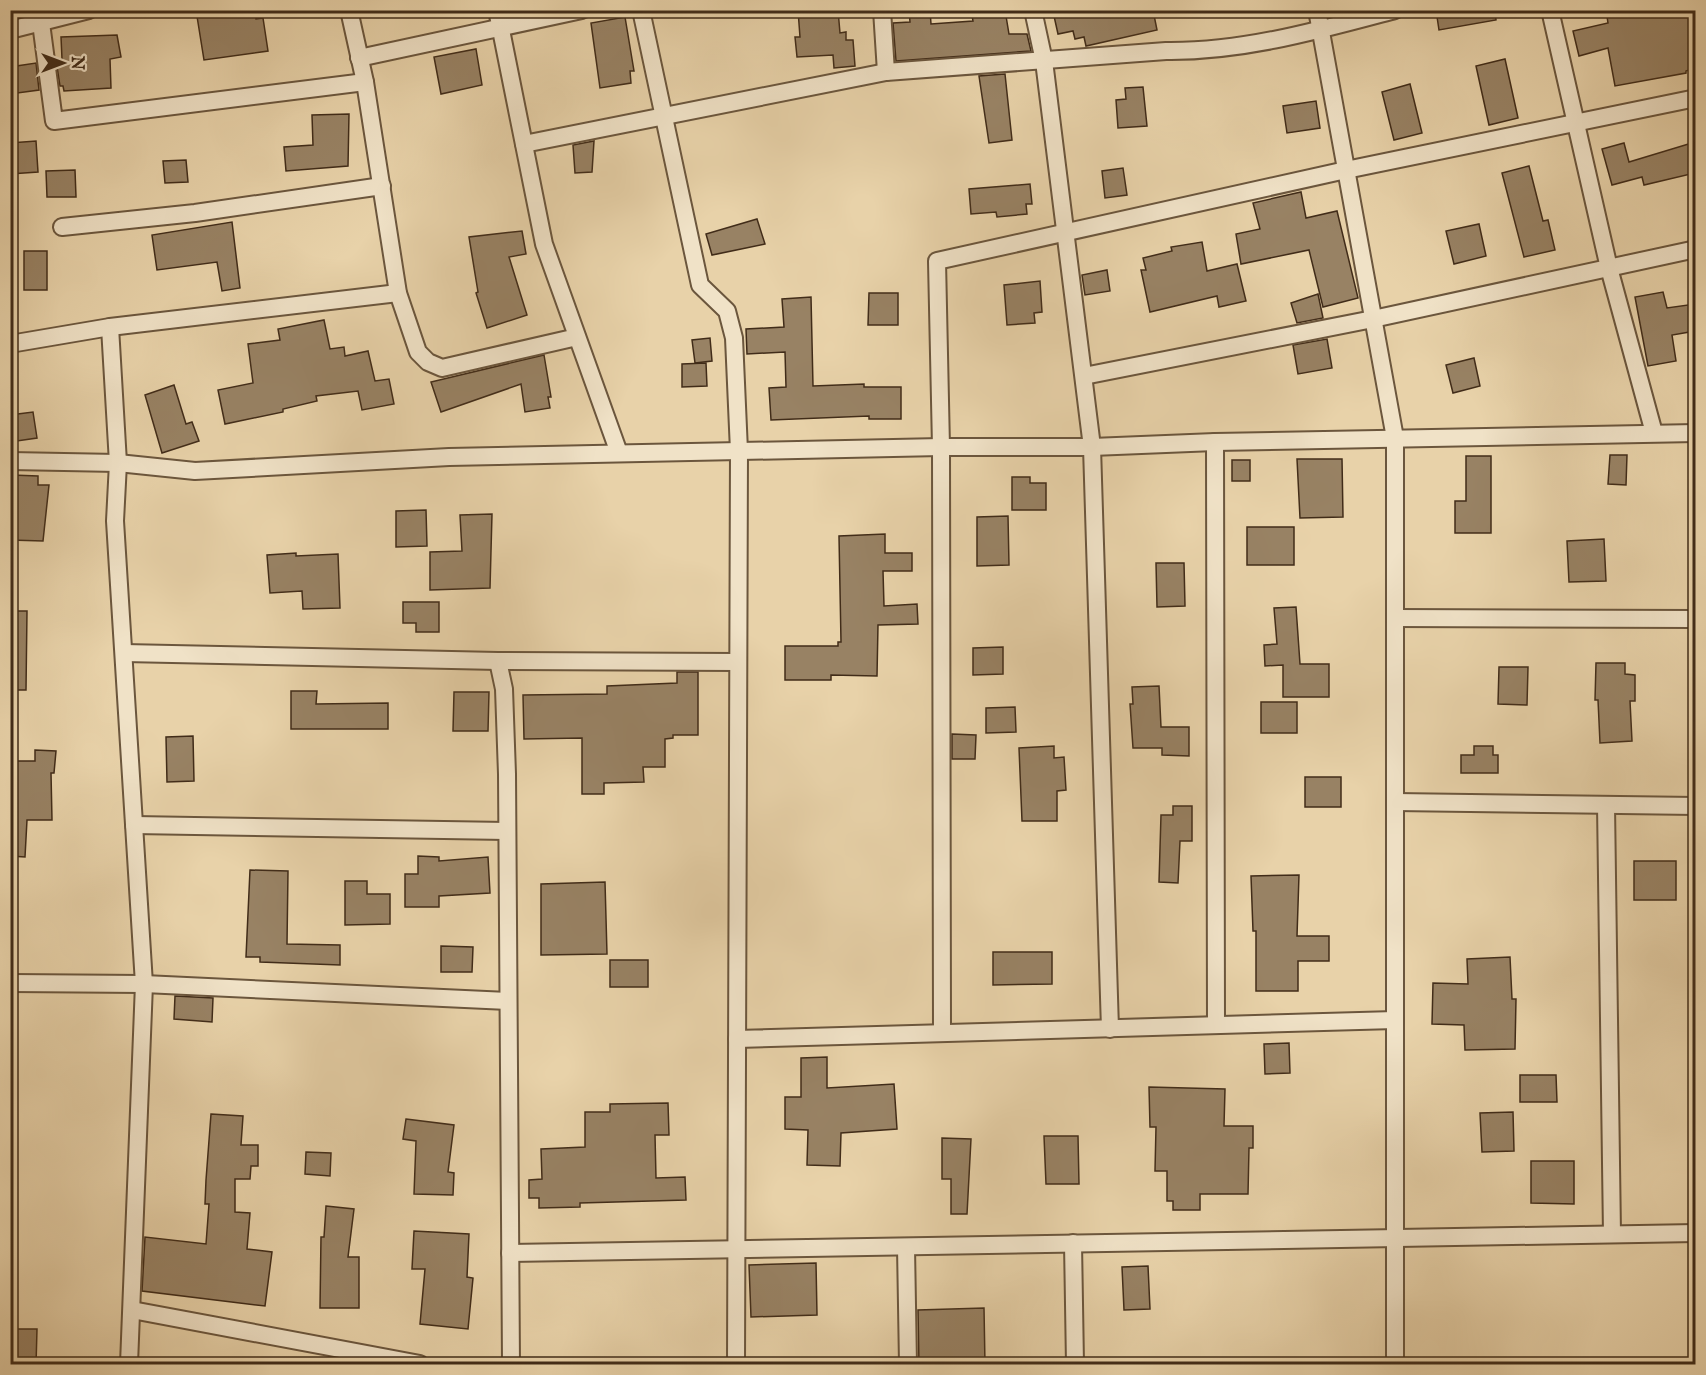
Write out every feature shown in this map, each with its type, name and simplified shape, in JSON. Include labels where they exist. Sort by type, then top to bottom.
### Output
[{"type":"street","points":[[10,30],[89,10]]},
{"type":"street","points":[[349,10],[364,82],[398,293],[418,352],[428,362],[442,368],[577,337]]},
{"type":"street","points":[[497,10],[544,244],[619,453]]},
{"type":"street","points":[[359,58],[582,10]]},
{"type":"street","points":[[641,10],[700,285],[726,311],[734,338],[739,451],[736,1365]]},
{"type":"street","points":[[882,10],[886,72]]},
{"type":"street","points":[[1033,10],[1044,61],[1092,447],[1110,1029]]},
{"type":"street","points":[[1317,10],[1395,438],[1395,1365]]},
{"type":"street","points":[[524,144],[886,72],[1166,51],[1207,52],[1321,29],[1395,10]]},
{"type":"street","points":[[1550,10],[1609,268],[1654,433]]},
{"type":"street","points":[[41,23],[54,121],[364,82]]},
{"type":"street","points":[[942,1033],[941,447],[938,261],[1346,170],[1695,98]]},
{"type":"street","points":[[62,227],[195,213],[382,186]]},
{"type":"street","points":[[1084,376],[1373,319],[1695,249]]},
{"type":"street","points":[[10,344],[110,327],[398,293]]},
{"type":"street","points":[[110,327],[118,463],[115,521],[144,984],[129,1365]]},
{"type":"street","points":[[10,461],[118,463],[195,471],[449,457],[941,447],[1092,447],[1215,442],[1695,433]]},
{"type":"street","points":[[1215,442],[1216,1025]]},
{"type":"street","points":[[1395,618],[1695,619]]},
{"type":"street","points":[[124,653],[498,661],[738,662]]},
{"type":"street","points":[[498,661],[506,714],[511,1365]]},
{"type":"street","points":[[1395,802],[1695,807]]},
{"type":"street","points":[[1606,805],[1612,1234]]},
{"type":"street","points":[[134,825],[507,831]]},
{"type":"street","points":[[10,983],[144,984],[508,1002]]},
{"type":"street","points":[[737,1039],[1395,1020]]},
{"type":"street","points":[[510,1253],[1695,1233]]},
{"type":"street","points":[[1073,1244],[1075,1365]]},
{"type":"street","points":[[906,1247],[908,1365]]},
{"type":"street","points":[[132,1310],[420,1365]]},
{"type":"building","points":[[196,10],[255,10],[256,19],[263,18],[268,51],[204,60]]},
{"type":"building","points":[[798,10],[838,10],[840,33],[846,32],[846,40],[853,40],[855,66],[834,68],[833,55],[797,57],[795,37],[800,37]]},
{"type":"building","points":[[909,10],[930,10],[931,24],[973,21],[971,10],[1005,10],[1009,34],[1027,34],[1031,51],[896,61],[893,23],[910,22]]},
{"type":"building","points":[[1076,10],[1153,10],[1157,30],[1086,46],[1084,37],[1075,39],[1073,31],[1058,34],[1054,16]]},
{"type":"building","points":[[1436,10],[1495,10],[1496,20],[1439,30]]},
{"type":"building","points":[[1606,10],[1636,10],[1637,15],[1658,10],[1695,10],[1695,68],[1686,73],[1615,86],[1608,48],[1579,56],[1573,31],[1608,23]]},
{"type":"building","points":[[625,17],[634,71],[630,71],[631,83],[600,88],[591,23]]},
{"type":"building","points":[[117,35],[121,57],[110,59],[111,88],[64,91],[63,86],[60,86],[56,60],[62,59],[61,37]]},
{"type":"building","points":[[476,49],[482,85],[441,94],[434,57]]},
{"type":"building","points":[[1505,59],[1518,118],[1489,125],[1476,66]]},
{"type":"building","points":[[36,63],[39,90],[10,94],[10,67]]},
{"type":"building","points":[[1005,74],[1012,140],[989,143],[979,76]]},
{"type":"building","points":[[1410,84],[1422,133],[1394,140],[1382,92]]},
{"type":"building","points":[[1143,87],[1147,126],[1118,128],[1116,100],[1126,99],[1125,88]]},
{"type":"building","points":[[1316,101],[1320,128],[1287,133],[1283,106]]},
{"type":"building","points":[[349,114],[348,166],[286,171],[284,147],[313,145],[312,115]]},
{"type":"building","points":[[36,141],[38,172],[10,174],[10,143]]},
{"type":"building","points":[[594,141],[592,172],[575,173],[573,145]]},
{"type":"building","points":[[1695,142],[1695,173],[1644,185],[1642,177],[1612,185],[1602,149],[1624,143],[1629,162]]},
{"type":"building","points":[[186,160],[188,182],[165,183],[163,161]]},
{"type":"building","points":[[1529,166],[1543,221],[1548,220],[1555,250],[1524,257],[1502,173]]},
{"type":"building","points":[[1123,168],[1127,195],[1105,198],[1102,171]]},
{"type":"building","points":[[75,170],[76,197],[47,197],[46,171]]},
{"type":"building","points":[[1030,184],[1032,204],[1026,204],[1027,214],[997,217],[996,212],[971,214],[969,189]]},
{"type":"building","points":[[1301,192],[1306,218],[1337,211],[1358,298],[1323,307],[1309,250],[1241,264],[1236,234],[1260,229],[1253,203]]},
{"type":"building","points":[[757,219],[765,244],[712,255],[706,234]]},
{"type":"building","points":[[232,222],[240,288],[222,291],[217,262],[157,270],[152,235]]},
{"type":"building","points":[[1479,224],[1486,256],[1454,264],[1446,231]]},
{"type":"building","points":[[522,231],[526,254],[509,257],[527,315],[487,328],[476,293],[478,292],[469,237]]},
{"type":"building","points":[[1202,242],[1207,271],[1237,264],[1246,301],[1219,307],[1217,296],[1150,312],[1141,270],[1146,270],[1143,258],[1172,251],[1171,247]]},
{"type":"building","points":[[24,251],[47,251],[47,290],[24,290]]},
{"type":"building","points":[[1107,270],[1110,291],[1085,295],[1082,275]]},
{"type":"building","points":[[1040,281],[1042,312],[1034,313],[1035,323],[1007,325],[1004,285]]},
{"type":"building","points":[[1663,292],[1667,308],[1695,304],[1695,331],[1672,335],[1676,361],[1648,366],[1635,297]]},
{"type":"building","points":[[869,293],[898,293],[898,325],[868,325]]},
{"type":"building","points":[[1318,294],[1323,318],[1297,323],[1291,303]]},
{"type":"building","points":[[811,297],[813,386],[864,384],[864,387],[901,387],[901,419],[869,419],[869,416],[771,420],[769,388],[786,387],[785,352],[747,354],[746,329],[784,327],[782,299]]},
{"type":"building","points":[[324,320],[330,349],[344,347],[345,356],[368,351],[375,381],[389,379],[394,404],[362,410],[358,391],[316,396],[317,401],[283,409],[283,412],[225,424],[218,390],[253,383],[248,344],[280,340],[278,329]]},
{"type":"building","points":[[710,338],[712,361],[695,363],[692,340]]},
{"type":"building","points":[[1327,339],[1332,368],[1298,374],[1293,345]]},
{"type":"building","points":[[544,355],[551,397],[548,397],[550,408],[525,412],[521,384],[441,412],[431,382]]},
{"type":"building","points":[[1474,358],[1480,386],[1453,393],[1446,365]]},
{"type":"building","points":[[706,363],[707,386],[682,387],[682,364]]},
{"type":"building","points":[[174,385],[186,424],[192,422],[199,441],[162,453],[145,395]]},
{"type":"building","points":[[33,412],[37,438],[10,442],[10,415]]},
{"type":"building","points":[[1610,455],[1627,455],[1626,485],[1608,484]]},
{"type":"building","points":[[1466,456],[1491,456],[1491,533],[1455,533],[1455,501],[1466,501]]},
{"type":"building","points":[[1297,459],[1342,459],[1343,517],[1300,518]]},
{"type":"building","points":[[1232,460],[1250,460],[1250,481],[1232,481]]},
{"type":"building","points":[[11,475],[38,476],[38,485],[49,485],[43,541],[10,540]]},
{"type":"building","points":[[1012,477],[1030,477],[1030,483],[1046,483],[1046,510],[1012,510]]},
{"type":"building","points":[[426,510],[427,546],[396,547],[396,511]]},
{"type":"building","points":[[492,514],[490,588],[430,590],[430,552],[462,551],[460,515]]},
{"type":"building","points":[[1008,516],[1009,565],[977,566],[977,517]]},
{"type":"building","points":[[1247,527],[1294,527],[1294,565],[1247,565]]},
{"type":"building","points":[[885,534],[885,553],[912,553],[912,571],[883,571],[884,606],[917,604],[918,624],[878,625],[877,676],[831,675],[831,680],[785,680],[785,646],[838,646],[838,642],[841,642],[839,536]]},
{"type":"building","points":[[1604,539],[1606,581],[1569,582],[1567,541]]},
{"type":"building","points":[[296,553],[296,556],[338,554],[340,608],[303,609],[302,591],[270,593],[267,555]]},
{"type":"building","points":[[1156,563],[1184,563],[1185,606],[1157,607]]},
{"type":"building","points":[[403,602],[439,602],[439,632],[416,632],[416,623],[403,623]]},
{"type":"building","points":[[1296,607],[1300,664],[1329,664],[1329,697],[1283,697],[1283,665],[1265,666],[1264,645],[1277,644],[1274,608]]},
{"type":"building","points":[[10,611],[27,611],[26,690],[10,690]]},
{"type":"building","points":[[1003,647],[1003,674],[973,675],[973,648]]},
{"type":"building","points":[[1596,663],[1625,663],[1625,674],[1635,675],[1635,701],[1630,701],[1632,741],[1600,743],[1598,700],[1595,700]]},
{"type":"building","points":[[1499,667],[1528,667],[1527,705],[1498,704]]},
{"type":"building","points":[[677,672],[698,672],[698,735],[673,735],[673,738],[665,739],[665,767],[643,767],[644,782],[604,783],[604,794],[582,794],[582,738],[524,739],[523,695],[607,694],[607,686],[677,683]]},
{"type":"building","points":[[1159,686],[1161,727],[1189,727],[1189,756],[1162,755],[1162,748],[1133,748],[1130,704],[1133,704],[1132,687]]},
{"type":"building","points":[[291,691],[317,691],[316,704],[388,703],[388,729],[291,729]]},
{"type":"building","points":[[454,692],[489,692],[488,731],[453,731]]},
{"type":"building","points":[[1261,702],[1297,702],[1297,733],[1261,733]]},
{"type":"building","points":[[1015,707],[1016,732],[986,733],[986,708]]},
{"type":"building","points":[[952,734],[976,735],[975,759],[952,759]]},
{"type":"building","points":[[193,736],[194,781],[167,782],[166,737]]},
{"type":"building","points":[[1054,746],[1054,758],[1064,757],[1066,790],[1057,791],[1057,821],[1022,821],[1019,748]]},
{"type":"building","points":[[1474,746],[1493,746],[1493,755],[1498,755],[1498,773],[1461,773],[1461,755],[1474,755]]},
{"type":"building","points":[[35,750],[56,751],[54,773],[51,773],[52,820],[27,820],[25,857],[10,856],[10,761],[35,761]]},
{"type":"building","points":[[1305,777],[1341,777],[1341,807],[1305,807]]},
{"type":"building","points":[[1173,806],[1192,806],[1192,841],[1180,841],[1178,883],[1159,882],[1161,815],[1173,815]]},
{"type":"building","points":[[418,856],[439,857],[439,861],[488,857],[490,893],[439,896],[439,907],[405,907],[405,874],[418,874]]},
{"type":"building","points":[[1634,861],[1676,861],[1676,900],[1634,900]]},
{"type":"building","points":[[250,870],[288,871],[287,944],[340,945],[340,965],[260,962],[260,957],[246,957]]},
{"type":"building","points":[[1299,875],[1297,936],[1329,936],[1329,961],[1298,961],[1298,991],[1256,991],[1256,931],[1253,931],[1251,876]]},
{"type":"building","points":[[345,881],[367,881],[367,894],[390,894],[390,924],[345,925]]},
{"type":"building","points":[[605,882],[607,954],[541,955],[541,884]]},
{"type":"building","points":[[441,946],[473,947],[472,972],[441,972]]},
{"type":"building","points":[[993,952],[1052,952],[1052,984],[993,985]]},
{"type":"building","points":[[1510,957],[1512,999],[1516,999],[1515,1049],[1465,1050],[1464,1025],[1432,1024],[1433,983],[1468,984],[1467,959]]},
{"type":"building","points":[[610,960],[648,960],[648,987],[610,987]]},
{"type":"building","points":[[175,996],[213,998],[212,1022],[174,1019]]},
{"type":"building","points":[[1289,1043],[1290,1073],[1265,1074],[1264,1044]]},
{"type":"building","points":[[827,1057],[827,1088],[894,1084],[897,1129],[841,1133],[840,1166],[807,1165],[808,1130],[785,1129],[785,1097],[801,1097],[801,1058]]},
{"type":"building","points":[[1520,1075],[1556,1075],[1557,1102],[1520,1102]]},
{"type":"building","points":[[1149,1087],[1225,1089],[1224,1126],[1253,1126],[1253,1148],[1249,1148],[1248,1194],[1200,1194],[1200,1210],[1173,1210],[1173,1201],[1167,1201],[1167,1171],[1155,1171],[1156,1127],[1150,1127]]},
{"type":"building","points":[[668,1103],[669,1135],[655,1135],[656,1178],[685,1177],[686,1200],[580,1203],[580,1207],[539,1208],[539,1198],[529,1198],[529,1180],[542,1179],[541,1149],[585,1147],[585,1112],[610,1112],[610,1104]]},
{"type":"building","points":[[1513,1112],[1514,1151],[1482,1152],[1480,1113]]},
{"type":"building","points":[[211,1114],[243,1116],[241,1145],[258,1145],[258,1166],[251,1166],[250,1179],[235,1179],[235,1212],[250,1213],[247,1249],[272,1252],[265,1306],[142,1291],[145,1237],[206,1244],[209,1204],[205,1204]]},
{"type":"building","points":[[406,1119],[454,1125],[448,1172],[454,1173],[453,1195],[414,1194],[416,1141],[403,1139]]},
{"type":"building","points":[[1044,1136],[1078,1136],[1079,1184],[1046,1184]]},
{"type":"building","points":[[942,1138],[971,1139],[967,1214],[951,1214],[951,1179],[942,1179]]},
{"type":"building","points":[[306,1152],[331,1153],[330,1176],[305,1174]]},
{"type":"building","points":[[1531,1161],[1574,1161],[1574,1204],[1531,1203]]},
{"type":"building","points":[[326,1206],[354,1209],[348,1257],[359,1257],[359,1308],[320,1308],[321,1237],[324,1237]]},
{"type":"building","points":[[414,1231],[469,1234],[467,1277],[473,1278],[468,1329],[420,1324],[425,1269],[412,1269]]},
{"type":"building","points":[[816,1263],[817,1315],[751,1317],[749,1265]]},
{"type":"building","points":[[1148,1266],[1150,1309],[1124,1310],[1122,1267]]},
{"type":"building","points":[[984,1308],[985,1365],[919,1365],[918,1310]]},
{"type":"building","points":[[10,1329],[37,1329],[36,1365],[10,1365]]}]
